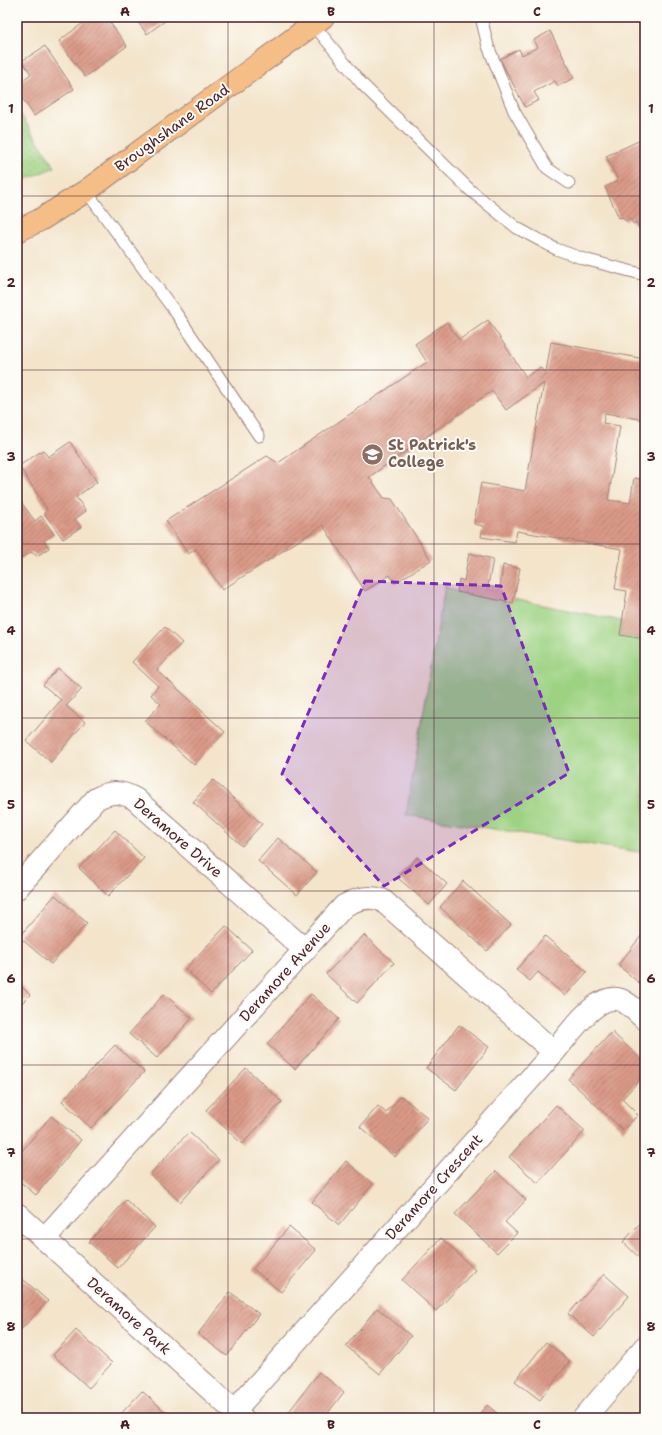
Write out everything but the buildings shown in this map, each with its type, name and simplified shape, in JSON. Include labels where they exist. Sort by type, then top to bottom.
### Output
[{"type":"main road","name":"Broughshane Road","points":[[17,231],[40,220],[86,191],[318,20]]},
{"type":"street","name":"Deramore Drive","points":[[17,888],[96,799],[112,793],[124,793],[135,799],[305,950]]},
{"type":"street","name":"Deramore Avenue","points":[[44,1239],[344,906],[353,901],[370,897],[382,900],[554,1052]]},
{"type":"street","name":"Deramore Crescent","points":[[238,1415],[591,1009],[602,1002],[612,999],[621,1000],[628,1004],[645,1019]]},
{"type":"street","name":"Deramore Park","points":[[17,1214],[238,1415]]},
{"type":"street","points":[[584,1418],[645,1347]]},
{"type":"lane","points":[[481,17],[488,46],[514,111],[547,168],[569,183]]},
{"type":"lane","points":[[318,20],[362,84],[470,190],[518,228],[556,249],[584,259],[645,275]]},
{"type":"lane","points":[[86,191],[176,313],[259,436]]},
{"type":"highlighted area","points":[[365,581],[501,586],[569,773],[384,886],[282,774]]},
{"type":"green space","points":[[17,109],[55,167],[17,183]]},
{"type":"green space","points":[[445,586],[457,592],[512,603],[513,599],[622,621],[620,635],[645,639],[645,853],[406,815]]},
{"type":"place","name":"St Patrick's College","points":[[373,454]]}]
